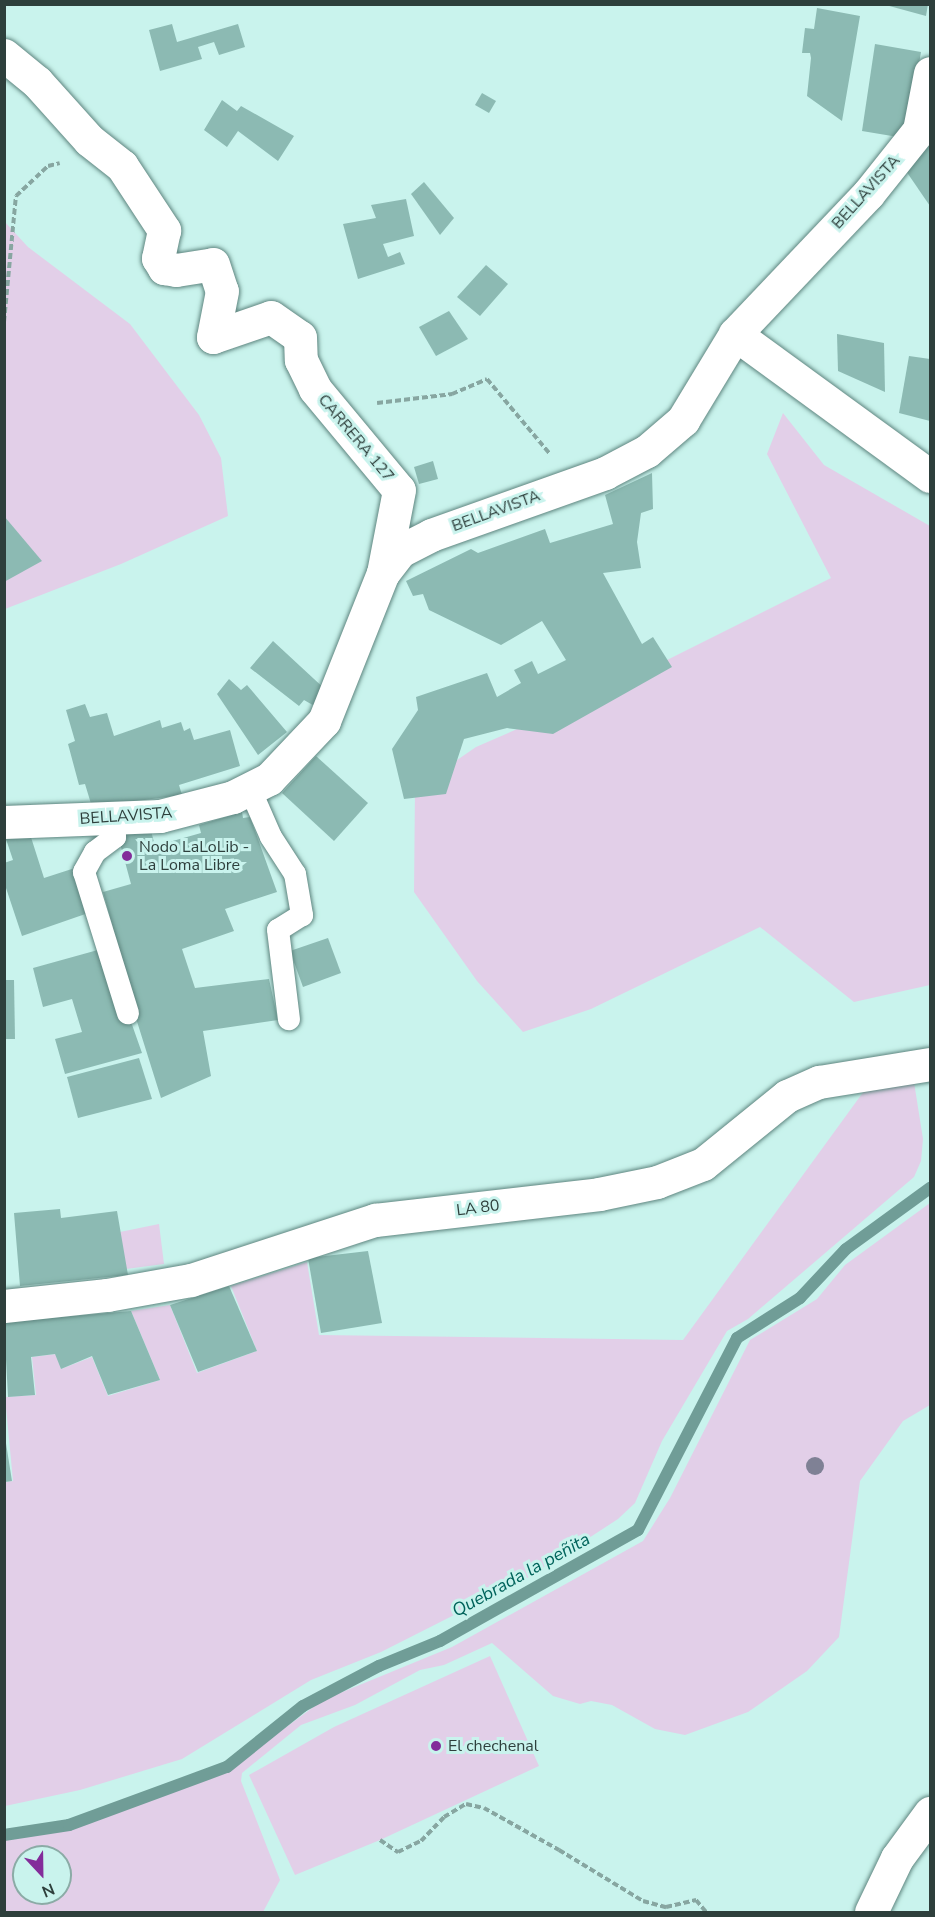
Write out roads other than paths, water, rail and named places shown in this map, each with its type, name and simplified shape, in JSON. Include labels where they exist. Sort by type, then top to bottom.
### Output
[{"type":"street","name":"CARRERA 127","points":[[4,55],[30,75],[103,151],[123,166],[164,230],[158,258],[164,268],[176,270],[213,264],[222,291],[213,337],[271,317],[300,337],[301,360],[315,389],[342,417],[399,490],[382,573]]},
{"type":"street","name":"BELLAVISTA","points":[[4,822],[160,816],[198,809],[250,789],[269,779],[295,755],[324,721],[382,573],[400,551],[431,534],[575,483],[647,451],[683,420],[735,334],[868,194],[919,130],[930,73]]},
{"type":"street","points":[[735,334],[930,476]]},
{"type":"street","name":"LA 80","points":[[4,1306],[107,1295],[191,1280],[375,1221],[599,1194],[657,1182],[703,1164],[787,1096],[819,1082],[930,1064]]},
{"type":"street","points":[[871,1912],[897,1858],[930,1813]]},
{"type":"lane","points":[[250,789],[271,837],[295,874],[302,915],[278,930],[289,1019]]},
{"type":"lane","points":[[114,818],[115,837],[95,852],[84,872],[129,1013]]},
{"type":"waterway","name":"Quebrada la peñita","points":[[4,1835],[69,1825],[227,1767],[303,1706],[379,1666],[440,1641],[638,1530],[737,1338],[800,1298],[846,1249],[930,1188]]},
{"type":"place","name":"Nodo LaLoLib - La Loma Libre","points":[[127,856]]},
{"type":"place","name":"El chechenal","points":[[436,1746]]}]
